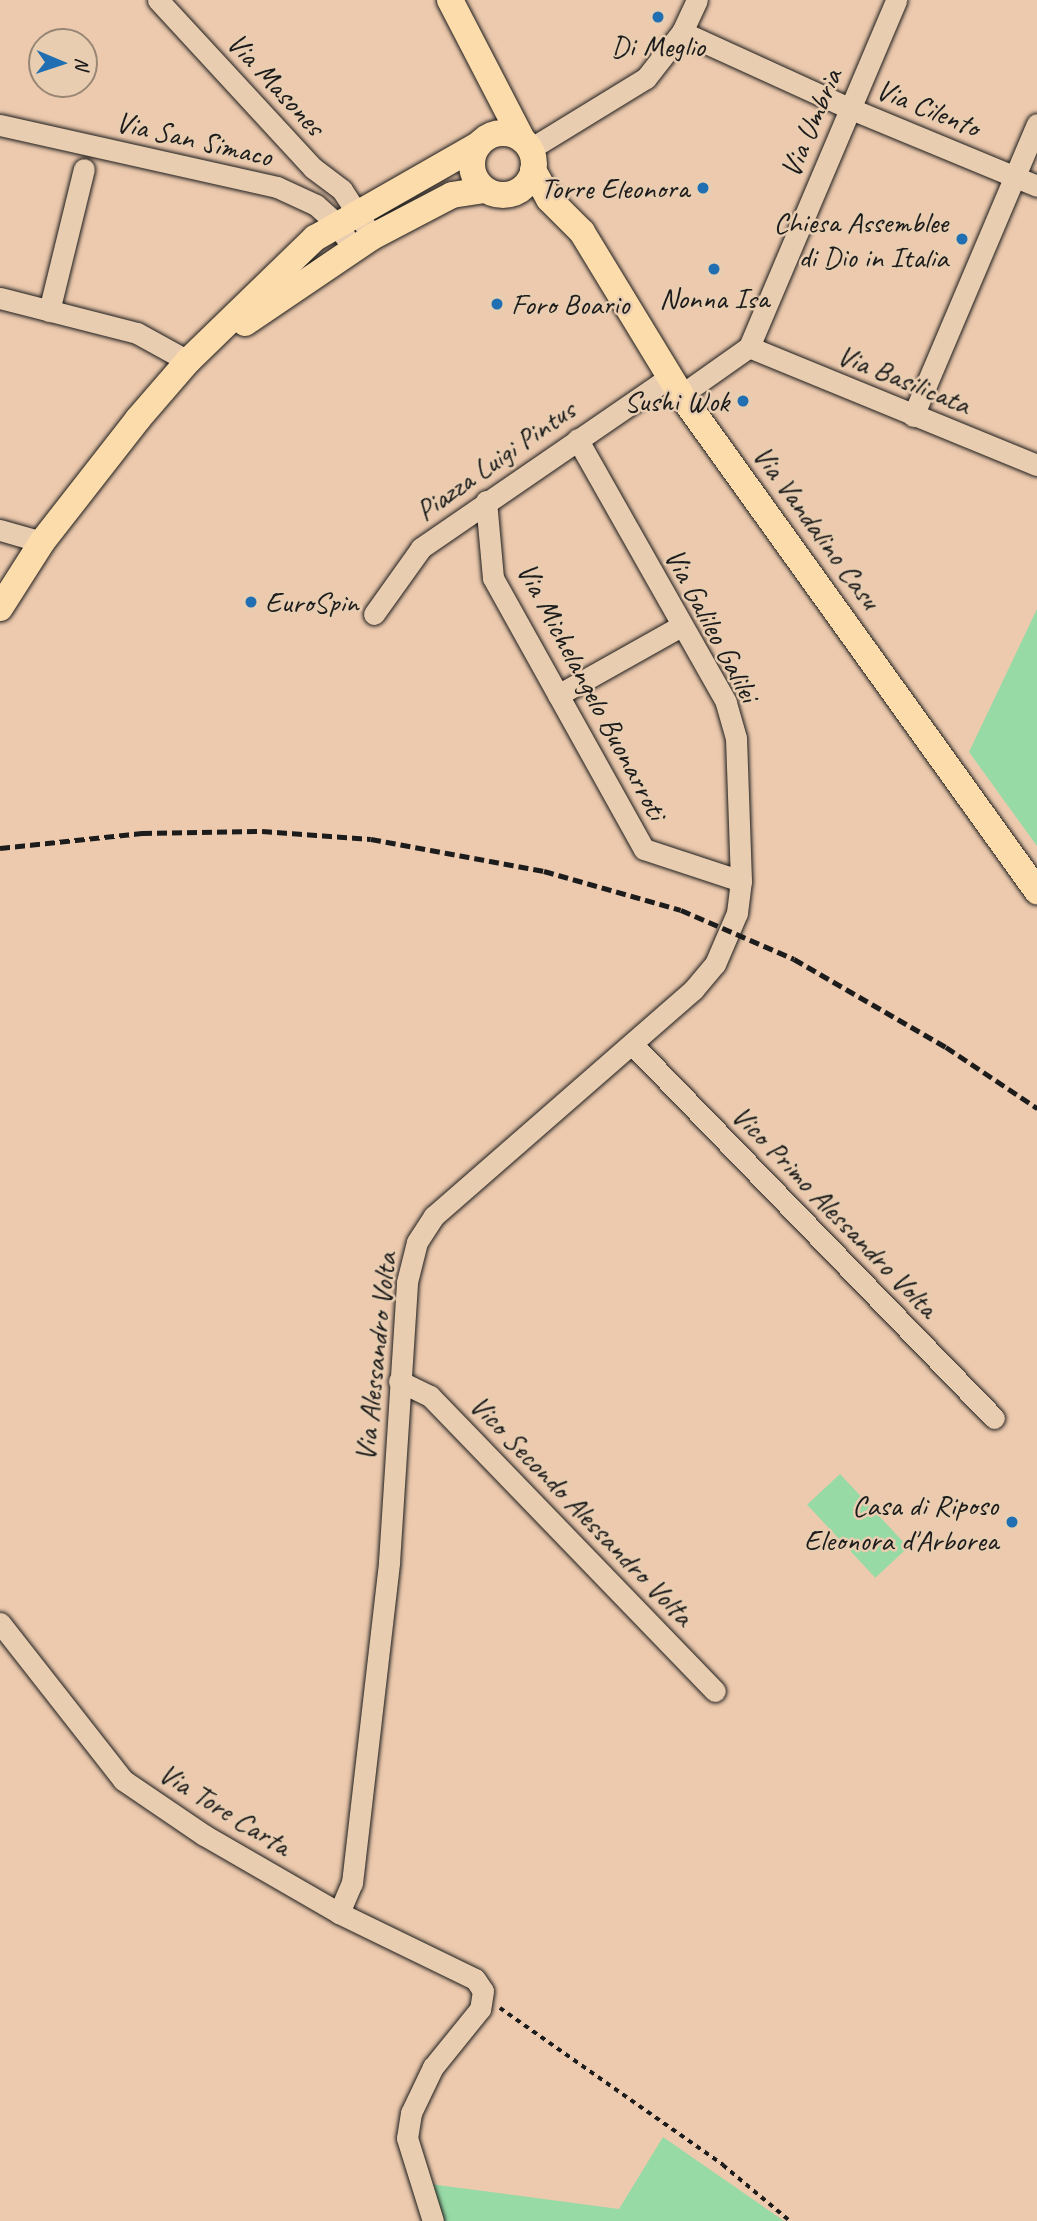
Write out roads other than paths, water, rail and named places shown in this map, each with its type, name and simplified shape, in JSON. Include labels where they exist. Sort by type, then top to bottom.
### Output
[{"type":"main road","name":"Via Vandalino Casu","points":[[450,0],[500,100],[522,156],[549,200],[582,233],[675,386],[1037,891]]},
{"type":"main road","points":[[0,608],[42,542],[188,361],[315,238],[348,214],[478,145],[490,135],[522,156],[500,195],[485,190],[452,195],[363,243],[188,361]]},
{"type":"main road","points":[[478,145],[472,169],[485,190]]},
{"type":"street","name":"Via Masones","points":[[158,0],[313,169],[342,190],[348,214]]},
{"type":"street","points":[[522,156],[646,78],[682,32],[697,0]]},
{"type":"street","name":"Via Umbria","points":[[750,347],[896,0]]},
{"type":"street","name":"Via Cilento","points":[[682,32],[849,108],[1037,186]]},
{"type":"street","points":[[913,416],[1037,124]]},
{"type":"street","name":"Via San Simaco","points":[[0,125],[276,187],[348,214],[363,243]]},
{"type":"street","points":[[49,311],[84,169]]},
{"type":"street","points":[[276,187],[309,183],[313,169]]},
{"type":"street","points":[[0,298],[137,333],[188,361]]},
{"type":"street","points":[[675,386],[750,347]]},
{"type":"street","name":"Via Basilicata","points":[[750,347],[1037,465]]},
{"type":"street","name":"Piazza Luigi Pintus","points":[[374,614],[421,548],[577,439],[675,386]]},
{"type":"street","name":"Via Galileo Galilei","points":[[577,439],[726,702],[736,738],[740,888]]},
{"type":"street","name":"Via Michelangelo Buonarroti","points":[[486,501],[493,578],[644,849],[740,888]]},
{"type":"street","points":[[0,530],[42,542]]},
{"type":"street","points":[[558,695],[681,626]]},
{"type":"street","name":"Via Alessandro Volta","points":[[339,1913],[352,1883],[387,1575],[398,1381],[407,1282],[417,1242],[434,1216],[633,1045],[715,964],[731,932],[740,888]]},
{"type":"street","name":"Vico Primo Alessandro Volta","points":[[633,1045],[994,1418]]},
{"type":"street","name":"Vico Secondo Alessandro Volta","points":[[398,1381],[430,1396],[715,1691]]},
{"type":"street","name":"Via Tore Carta","points":[[1,1624],[123,1780],[204,1835],[339,1913],[475,1979],[483,1991],[472,2023],[433,2067],[411,2113],[407,2138],[433,2221]]},
{"type":"railway","points":[[0,848],[142,833],[262,831],[371,839],[544,871],[681,910],[794,959],[946,1047],[1037,1108]]},
{"type":"place","name":"Di Meglio","points":[[658,17]]},
{"type":"place","name":"Torre Eleonora","points":[[703,188]]},
{"type":"place","name":"Chiesa Assemblee di Dio in Italia","points":[[962,239]]},
{"type":"place","name":"Nonna Isa","points":[[714,269]]},
{"type":"place","name":"Foro Boario","points":[[497,304]]},
{"type":"place","name":"Sushi Wok","points":[[743,401]]},
{"type":"place","name":"EuroSpin","points":[[251,602]]},
{"type":"place","name":"Casa di Riposo Eleonora d'Arborea","points":[[1012,1522]]}]
